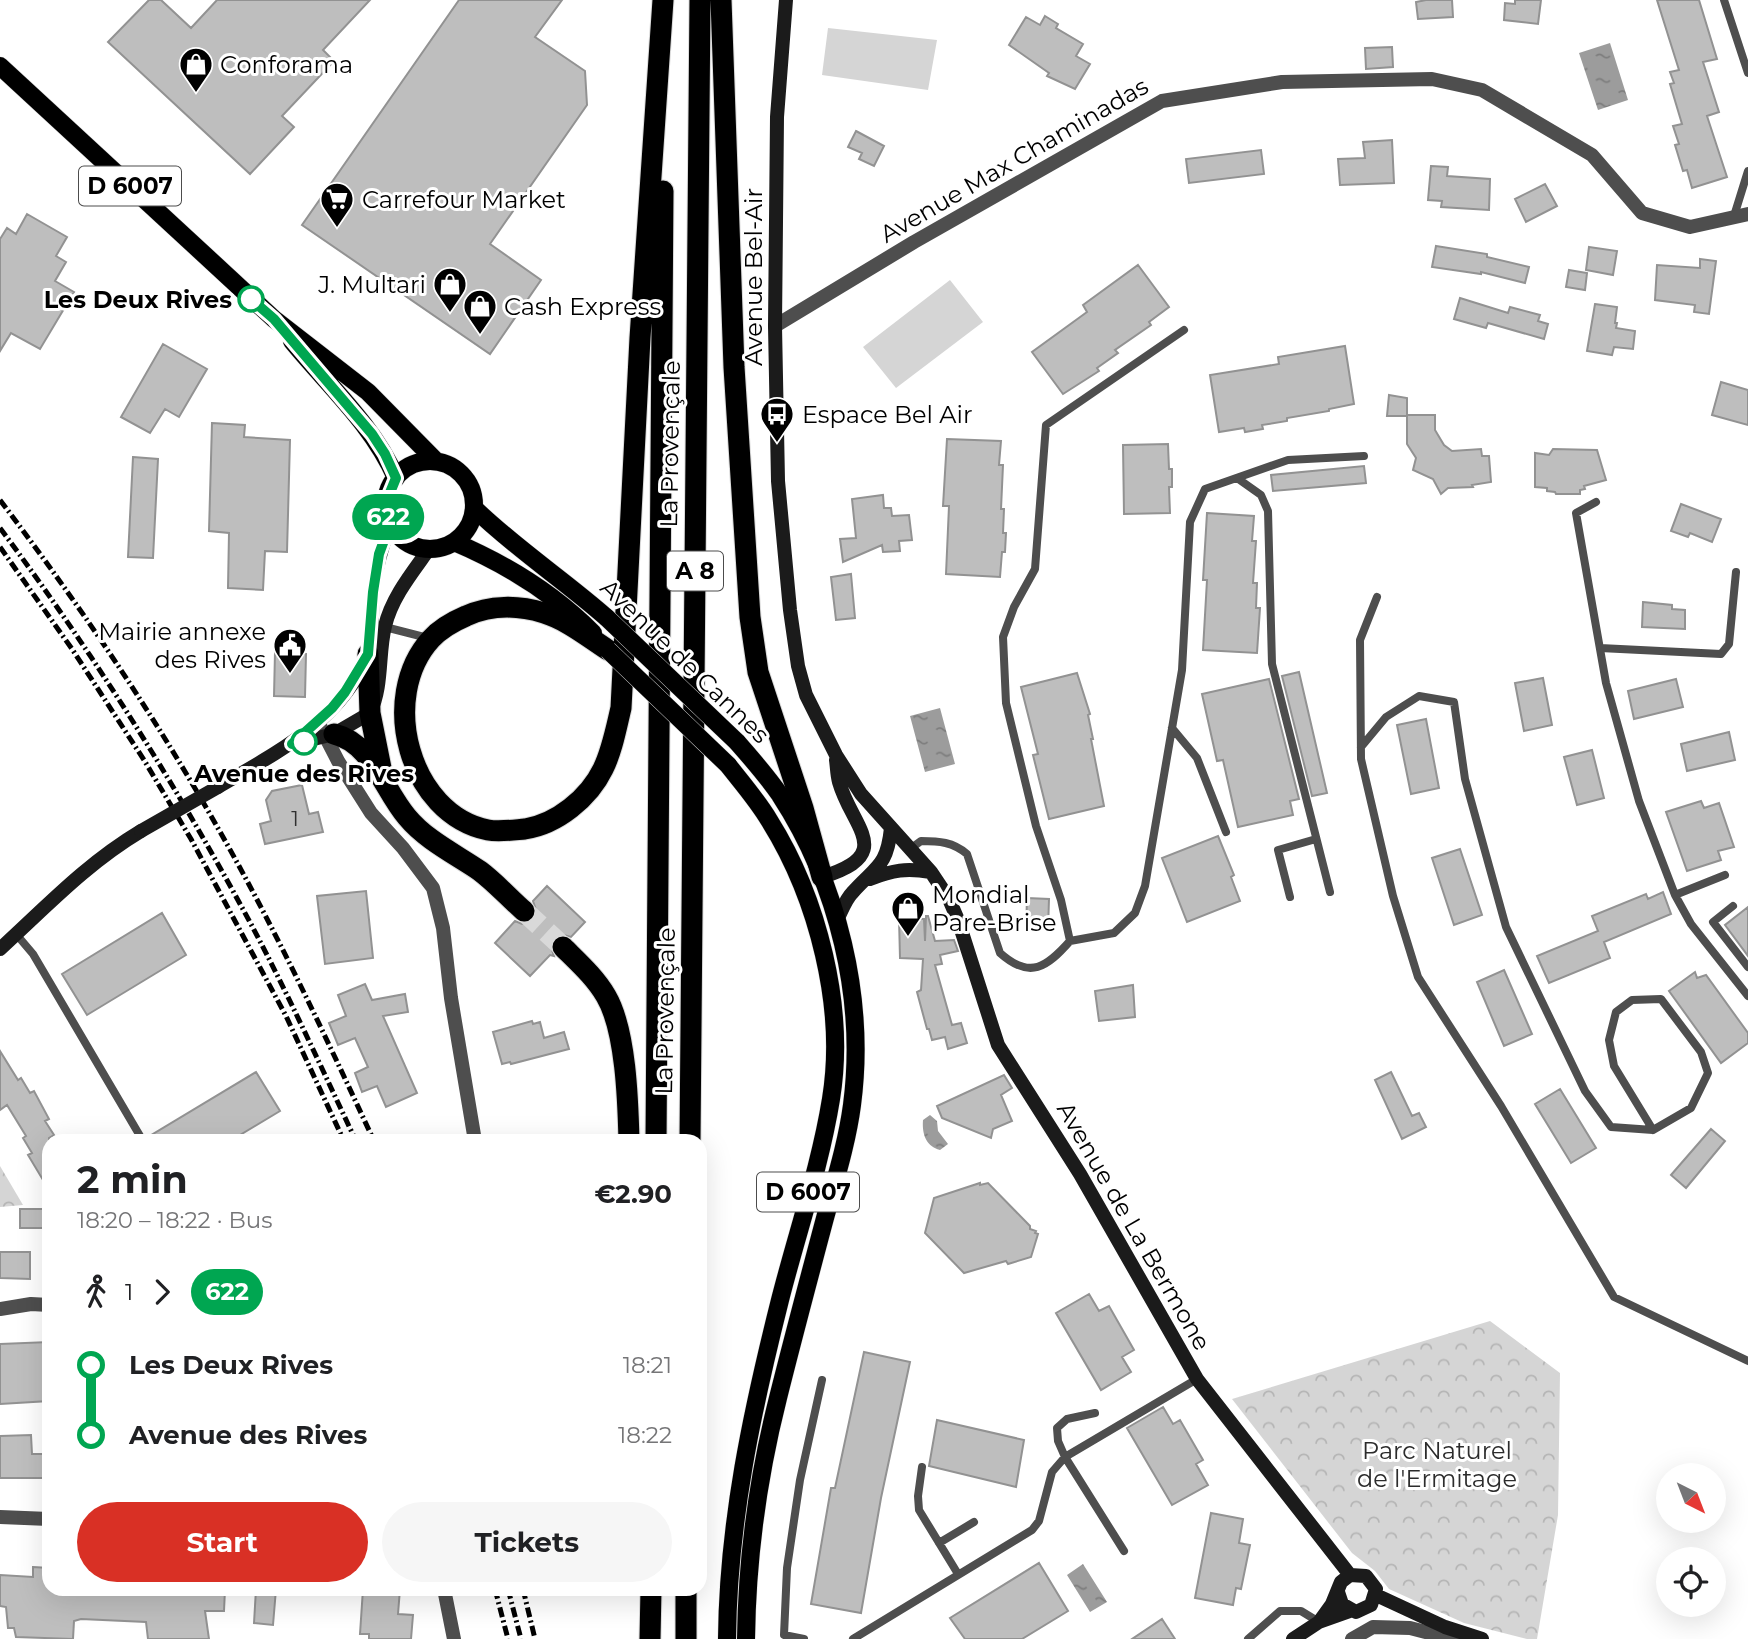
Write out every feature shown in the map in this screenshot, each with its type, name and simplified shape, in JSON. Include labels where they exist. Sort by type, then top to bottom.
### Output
[{"type":"highway","points":[[608,650],[547,614],[525,608],[500,607],[474,612],[448,624],[430,639],[420,654],[405,696],[408,743],[426,787],[444,807],[467,823],[489,830],[538,827],[567,811],[587,792],[602,770],[621,708],[640,338],[663,0]]},
{"type":"highway","name":"La Provençale","points":[[656,1134],[663,0]]},
{"type":"highway","name":"La Provençale","points":[[690,1134],[700,0]]},
{"type":"highway","points":[[721,0],[734,367],[750,617],[758,673],[803,808],[822,877]]},
{"type":"highway","points":[[368,654],[370,713],[383,779]]},
{"type":"highway","points":[[326,731],[354,743],[383,779],[408,818],[426,835],[482,873],[524,911]]},
{"type":"highway","points":[[562,947],[593,977],[606,995],[615,1015],[621,1044],[628,1134]]},
{"type":"highway","points":[[650,1639],[651,1596]]},
{"type":"highway","points":[[685,1639],[686,1596]]},
{"type":"main road","name":"D 6007","points":[[0,66],[274,319],[369,392],[436,461]]},
{"type":"main road","name":"D 6007","points":[[274,319],[372,434],[396,478]]},
{"type":"main road","points":[[436,461],[460,472],[469,483],[474,508],[471,522],[464,533],[442,548],[429,549],[406,542],[390,524],[387,500],[396,478],[407,468],[421,462],[436,461]]},
{"type":"main road","name":"Avenue de Cannes","points":[[474,508],[503,535],[569,584],[737,742],[779,795],[799,828],[822,877],[836,922]]},
{"type":"main road","name":"Avenue de Cannes","points":[[454,542],[523,576],[573,613],[728,765],[769,820],[789,856],[806,897],[826,965],[834,1007],[832,1097],[744,1455],[733,1530],[727,1639]]},
{"type":"main road","name":"D 6007","points":[[746,1639],[753,1529],[763,1465],[843,1153],[852,1104],[855,1055],[853,1001],[836,922]]},
{"type":"street","name":"Avenue Bel-Air","points":[[786,0],[777,117],[775,326],[779,499],[798,666],[806,695],[836,755],[861,794],[910,849]]},
{"type":"street","name":"Avenue Max Chaminadas","points":[[775,326],[914,242],[1162,101],[1282,82],[1432,79],[1482,90],[1592,155],[1643,213],[1690,227],[1741,215]]},
{"type":"street","points":[[326,731],[368,654],[379,554],[390,524]]},
{"type":"street","points":[[0,949],[107,851],[292,744],[370,713],[376,695],[385,627],[401,589],[429,549]]},
{"type":"street","points":[[326,731],[371,813],[403,848],[433,888],[443,928],[451,998],[474,1134]]},
{"type":"street","name":"Avenue Bel-Air","points":[[822,877],[839,872],[854,863],[863,852],[865,840],[839,781],[836,755]]},
{"type":"street","points":[[836,922],[850,894],[883,862],[889,847],[891,828]]},
{"type":"street","name":"Avenue de La Bermone","points":[[910,849],[931,872],[949,899],[998,1045],[1080,1174],[1197,1379],[1350,1575]]},
{"type":"street","points":[[865,881],[891,871],[909,869],[931,872]]},
{"type":"street","points":[[0,1309],[42,1305]]},
{"type":"street","points":[[0,1517],[42,1519]]},
{"type":"street","points":[[1293,1639],[1319,1622],[1350,1611],[1367,1609],[1376,1595],[1371,1579],[1361,1574],[1350,1575],[1341,1582],[1338,1592],[1319,1622]]},
{"type":"street","points":[[1338,1592],[1342,1604],[1350,1611]]},
{"type":"street","points":[[1376,1595],[1450,1635]]},
{"type":"street","points":[[445,1596],[454,1639]]},
{"type":"street","points":[[1352,1639],[1373,1627],[1409,1628],[1482,1639]]},
{"type":"lane","points":[[1724,0],[1748,73]]},
{"type":"lane","points":[[1741,215],[1748,171]]},
{"type":"lane","points":[[1070,941],[1061,900],[1035,826],[1006,703],[1003,637],[1014,607],[1035,569],[1046,425],[1184,330]]},
{"type":"lane","points":[[910,849],[921,841],[939,841],[957,845],[967,854],[1000,953],[1011,963],[1023,968],[1037,968],[1054,959],[1070,941],[1114,933],[1135,913],[1145,886],[1182,670],[1190,522],[1205,489],[1288,460],[1364,456]]},
{"type":"lane","points":[[1237,478],[1261,495],[1268,511],[1272,664],[1330,892]]},
{"type":"lane","points":[[1596,502],[1576,513],[1606,683],[1639,801],[1675,895],[1691,924],[1748,996]]},
{"type":"lane","points":[[1600,648],[1721,654],[1729,644],[1736,572]]},
{"type":"lane","points":[[1377,597],[1360,640],[1361,759],[1392,896],[1418,977],[1501,1106],[1614,1297],[1748,1361]]},
{"type":"lane","points":[[385,627],[430,639]]},
{"type":"lane","points":[[1361,747],[1386,716],[1419,696],[1454,702],[1465,779],[1506,927],[1585,1091],[1604,1118],[1611,1127],[1653,1130],[1691,1108],[1708,1073],[1702,1052],[1661,999],[1632,1000],[1616,1012],[1609,1040],[1614,1066],[1653,1130]]},
{"type":"lane","points":[[1172,728],[1198,758],[1226,832]]},
{"type":"lane","points":[[1290,897],[1278,850],[1316,839]]},
{"type":"lane","points":[[1675,895],[1725,875]]},
{"type":"lane","points":[[1734,906],[1713,922],[1748,967]]},
{"type":"lane","points":[[16,934],[33,954],[139,1134]]},
{"type":"lane","points":[[853,1639],[1032,1530],[1040,1521],[1052,1472],[1065,1457],[1197,1379]]},
{"type":"lane","points":[[804,1639],[784,1637],[787,1568],[798,1493],[822,1380]]},
{"type":"lane","points":[[1095,1413],[1067,1419],[1057,1428],[1058,1441],[1065,1457],[1124,1551]]},
{"type":"lane","points":[[922,1466],[919,1510],[958,1574]]},
{"type":"lane","points":[[939,1543],[974,1521]]},
{"type":"lane","points":[[1248,1639],[1280,1611],[1301,1611],[1319,1622]]},
{"type":"green space","points":[[828,28],[937,40],[928,90],[822,75]]},
{"type":"green space","points":[[950,280],[983,322],[896,388],[863,347]]},
{"type":"green space","points":[[0,1166],[23,1205],[0,1207]]},
{"type":"green space","name":"Parc Naturel de l'Ermitage","points":[[1490,1321],[1560,1373],[1558,1515],[1537,1639],[1527,1639],[1464,1623],[1389,1589],[1375,1571],[1352,1553],[1232,1399]]},
{"type":"water","points":[[1610,43],[1628,100],[1598,110],[1579,53]]},
{"type":"water","points":[[940,708],[955,764],[925,772],[910,716]]},
{"type":"water","points":[[930,1115],[937,1121],[938,1131],[948,1144],[940,1150],[928,1142],[924,1134],[923,1120]]},
{"type":"water","points":[[1083,1564],[1107,1602],[1090,1612],[1067,1575]]},
{"type":"building","points":[[149,0],[161,0],[191,28],[217,0],[370,0],[323,50],[334,61],[282,116],[294,127],[250,174],[108,42]]},
{"type":"building","points":[[459,0],[562,0],[535,37],[585,71],[587,105],[490,244],[541,280],[490,354],[302,225]]},
{"type":"building","points":[[1452,0],[1453,17],[1418,19],[1416,2]]},
{"type":"building","points":[[1515,0],[1541,0],[1538,24],[1504,20],[1505,3],[1515,4]]},
{"type":"building","points":[[1657,0],[1699,0],[1717,59],[1703,62],[1719,112],[1707,116],[1727,177],[1692,188],[1687,170],[1683,171],[1675,145],[1679,144],[1673,126],[1682,124],[1670,84],[1674,83],[1670,72],[1679,70]]},
{"type":"building","points":[[1045,16],[1058,24],[1056,28],[1083,44],[1076,56],[1090,64],[1075,89],[1047,76],[1049,73],[1009,45],[1026,17],[1040,25]]},
{"type":"building","points":[[1392,47],[1393,67],[1366,69],[1365,48]]},
{"type":"building","points":[[856,131],[884,146],[874,166],[859,159],[862,153],[848,147]]},
{"type":"building","points":[[1392,140],[1394,183],[1340,185],[1338,159],[1365,158],[1363,142]]},
{"type":"building","points":[[1261,150],[1264,174],[1189,183],[1186,159]]},
{"type":"building","points":[[1431,166],[1448,167],[1447,176],[1490,179],[1489,210],[1441,207],[1442,201],[1428,200]]},
{"type":"building","points":[[1545,184],[1557,206],[1526,222],[1515,199]]},
{"type":"building","points":[[27,214],[67,237],[56,256],[66,262],[55,281],[74,292],[40,349],[11,333],[0,351],[0,239],[7,228],[16,234]]},
{"type":"building","points":[[1436,246],[1487,254],[1487,257],[1529,267],[1525,283],[1481,272],[1432,267]]},
{"type":"building","points":[[1589,247],[1617,251],[1613,275],[1586,270]]},
{"type":"building","points":[[1700,259],[1716,261],[1709,314],[1694,312],[1695,305],[1655,300],[1657,265],[1700,268]]},
{"type":"building","points":[[1138,265],[1169,307],[1149,322],[1151,325],[1115,350],[1118,353],[1097,368],[1099,371],[1063,394],[1032,352],[1087,312],[1083,305]]},
{"type":"building","points":[[1569,270],[1587,273],[1585,290],[1566,287]]},
{"type":"building","points":[[1460,298],[1508,313],[1510,307],[1540,315],[1538,321],[1548,324],[1544,339],[1488,323],[1486,328],[1454,319]]},
{"type":"building","points":[[1595,304],[1617,307],[1616,328],[1635,331],[1633,349],[1614,347],[1612,355],[1587,351]]},
{"type":"building","points":[[163,344],[207,369],[179,417],[165,409],[150,433],[121,417]]},
{"type":"building","points":[[1345,346],[1354,404],[1287,418],[1287,421],[1262,425],[1263,429],[1245,432],[1244,428],[1219,432],[1210,375],[1279,364],[1278,357]]},
{"type":"building","points":[[1721,382],[1748,390],[1748,425],[1712,415]]},
{"type":"building","points":[[1389,395],[1407,398],[1407,415],[1435,415],[1435,430],[1444,445],[1452,451],[1481,449],[1482,456],[1489,456],[1491,482],[1472,485],[1473,487],[1448,488],[1441,494],[1433,479],[1413,470],[1416,458],[1407,444],[1407,416],[1387,416]]},
{"type":"building","points":[[212,423],[245,425],[244,437],[290,440],[287,552],[265,551],[263,590],[228,588],[229,533],[209,531]]},
{"type":"building","points":[[947,439],[1001,441],[1001,509],[1004,509],[1003,533],[1006,533],[1000,577],[946,574],[949,506],[943,506]]},
{"type":"building","points":[[1168,444],[1169,469],[1172,469],[1172,487],[1169,487],[1170,513],[1124,514],[1123,445]]},
{"type":"building","points":[[1553,449],[1597,450],[1606,480],[1584,486],[1585,489],[1580,490],[1580,494],[1556,494],[1547,491],[1547,488],[1535,487],[1535,453],[1549,455]]},
{"type":"building","points":[[133,457],[158,459],[153,558],[128,557]]},
{"type":"building","points":[[1364,466],[1366,483],[1273,491],[1271,475]]},
{"type":"building","points":[[883,495],[884,508],[891,508],[892,516],[909,515],[912,540],[899,541],[900,551],[883,552],[882,545],[843,562],[840,539],[856,538],[852,499]]},
{"type":"building","points":[[1681,504],[1721,519],[1712,542],[1690,533],[1688,537],[1671,531]]},
{"type":"building","points":[[1207,513],[1254,516],[1252,541],[1256,541],[1253,583],[1257,583],[1256,608],[1260,608],[1257,653],[1203,650]]},
{"type":"building","points":[[851,574],[855,618],[836,620],[831,577]]},
{"type":"building","points":[[1643,602],[1672,605],[1672,609],[1685,610],[1685,629],[1642,627]]},
{"type":"building","name":"Mairie annexe des Rives","points":[[275,652],[306,654],[305,697],[274,696]]},
{"type":"building","points":[[1299,672],[1327,793],[1312,796],[1282,676]]},
{"type":"building","points":[[1077,673],[1090,714],[1091,739],[1104,806],[1049,819],[1033,755],[1038,754],[1021,687]]},
{"type":"building","points":[[1543,678],[1552,725],[1524,731],[1515,683]]},
{"type":"building","points":[[1269,679],[1299,799],[1290,801],[1293,815],[1238,827],[1223,760],[1217,761],[1202,694]]},
{"type":"building","points":[[1676,679],[1683,707],[1634,719],[1628,691]]},
{"type":"building","points":[[1426,719],[1439,788],[1411,794],[1397,725]]},
{"type":"building","points":[[1729,732],[1735,760],[1687,771],[1681,744]]},
{"type":"building","points":[[1592,750],[1604,798],[1577,805],[1564,757]]},
{"type":"building","points":[[302,785],[309,814],[318,812],[323,832],[265,844],[260,824],[271,821],[266,800],[272,791]]},
{"type":"building","points":[[1701,801],[1704,808],[1719,803],[1734,847],[1718,851],[1721,860],[1687,871],[1666,812]]},
{"type":"building","points":[[1218,836],[1234,875],[1231,877],[1240,901],[1187,922],[1162,858]]},
{"type":"building","points":[[1460,849],[1482,915],[1454,925],[1432,858]]},
{"type":"building","points":[[547,886],[585,922],[571,937],[560,934],[554,937],[550,944],[554,956],[550,955],[530,976],[495,943],[515,921],[522,924],[533,920],[537,913],[533,901]]},
{"type":"building","points":[[366,891],[373,958],[325,964],[317,896]]},
{"type":"building","points":[[1663,892],[1671,914],[1604,942],[1610,958],[1549,983],[1537,956],[1598,931],[1592,916],[1646,894],[1648,899]]},
{"type":"building","points":[[1027,898],[1049,899],[1048,930],[1026,930]]},
{"type":"building","points":[[1748,907],[1748,956],[1725,925]]},
{"type":"building","points":[[162,913],[186,955],[87,1015],[62,974]]},
{"type":"building","points":[[926,916],[935,941],[954,940],[958,951],[940,955],[942,964],[935,965],[952,1025],[961,1023],[967,1043],[948,1049],[945,1037],[932,1040],[927,1029],[917,992],[921,990],[923,959],[900,958],[899,918],[924,919],[925,941]]},
{"type":"building","points":[[1504,970],[1532,1034],[1504,1046],[1477,982]]},
{"type":"building","points":[[1695,972],[1697,978],[1706,975],[1748,1033],[1748,1043],[1721,1063],[1669,991]]},
{"type":"building","points":[[365,984],[372,1000],[405,994],[408,1012],[383,1016],[417,1093],[386,1107],[377,1086],[362,1092],[355,1073],[368,1067],[355,1038],[338,1045],[329,1023],[346,1016],[338,995]]},
{"type":"building","points":[[1133,985],[1135,1017],[1099,1021],[1095,991]]},
{"type":"building","points":[[532,1021],[533,1024],[540,1022],[544,1038],[564,1032],[569,1049],[502,1064],[493,1032]]},
{"type":"building","points":[[0,1051],[18,1080],[21,1078],[30,1093],[34,1091],[49,1119],[45,1121],[53,1134],[42,1134],[42,1178],[28,1155],[32,1153],[23,1138],[26,1136],[7,1105],[0,1110]]},
{"type":"building","points":[[256,1072],[280,1111],[242,1134],[153,1134]]},
{"type":"building","points":[[1391,1072],[1412,1116],[1419,1113],[1426,1127],[1402,1139],[1375,1080]]},
{"type":"building","points":[[1004,1075],[1012,1088],[1001,1095],[1012,1121],[993,1129],[991,1138],[942,1118],[937,1106]]},
{"type":"building","points":[[1560,1089],[1596,1148],[1571,1163],[1535,1104]]},
{"type":"building","points":[[1711,1129],[1725,1141],[1686,1188],[1671,1175]]},
{"type":"building","points":[[980,1183],[988,1183],[1030,1229],[1038,1234],[1031,1257],[964,1273],[925,1233],[934,1198]]},
{"type":"building","points":[[20,1209],[42,1209],[42,1228],[20,1228]]},
{"type":"building","points":[[0,1252],[30,1252],[30,1279],[0,1278]]},
{"type":"building","points":[[1089,1294],[1099,1311],[1109,1306],[1134,1350],[1122,1357],[1131,1372],[1101,1390],[1056,1313]]},
{"type":"building","points":[[42,1342],[42,1401],[0,1404],[0,1344]]},
{"type":"building","points":[[864,1352],[910,1362],[881,1498],[861,1613],[811,1604],[831,1488],[835,1488]]},
{"type":"building","points":[[1163,1407],[1173,1424],[1180,1420],[1203,1460],[1196,1464],[1208,1485],[1172,1505],[1127,1428]]},
{"type":"building","points":[[937,1420],[1024,1440],[1016,1487],[929,1466]]},
{"type":"building","points":[[31,1435],[32,1454],[42,1454],[42,1478],[0,1478],[0,1436]]},
{"type":"building","points":[[1211,1513],[1243,1519],[1239,1543],[1250,1545],[1241,1589],[1236,1588],[1233,1605],[1195,1598]]},
{"type":"building","points":[[1039,1563],[1068,1611],[1022,1639],[965,1639],[950,1618]]},
{"type":"building","points":[[33,1567],[42,1568],[42,1596],[225,1596],[224,1611],[205,1611],[209,1639],[148,1639],[146,1622],[81,1619],[74,1621],[73,1639],[16,1637],[14,1628],[8,1628],[6,1607],[0,1606],[0,1575],[33,1577]]},
{"type":"building","points":[[256,1596],[275,1596],[273,1625],[254,1623]]},
{"type":"building","points":[[363,1596],[399,1596],[398,1614],[413,1615],[411,1639],[369,1639],[369,1634],[360,1634]]},
{"type":"building","points":[[1162,1619],[1175,1639],[1132,1639]]},
{"type":"tunnel","points":[[524,911],[563,947]]},
{"type":"railway","points":[[0,500],[113,658],[191,781],[278,940],[371,1134]]},
{"type":"railway","points":[[0,528],[102,673],[195,823],[266,952],[353,1134]]},
{"type":"railway","points":[[0,547],[72,649],[144,760],[191,839],[286,1016],[341,1134]]},
{"type":"railway","points":[[497,1596],[508,1639]]},
{"type":"railway","points":[[510,1596],[521,1639]]},
{"type":"railway","points":[[525,1596],[535,1639]]},
{"type":"bus line","name":"622","points":[[251,299],[274,319],[372,434],[396,478],[387,500],[390,524],[379,554],[368,654],[332,708],[292,744],[304,742]]},
{"type":"place","name":"Conforama","points":[[196,94]]},
{"type":"place","name":"Carrefour Market","points":[[337,229]]},
{"type":"place","name":"Les Deux Rives","points":[[251,299]]},
{"type":"place","name":"J. Multari","points":[[450,314]]},
{"type":"place","name":"Cash Express","points":[[480,336]]},
{"type":"place","name":"Espace Bel Air","points":[[777,444]]},
{"type":"place","name":"Mairie annexe des Rives","points":[[290,675]]},
{"type":"place","name":"Avenue des Rives","points":[[304,742]]},
{"type":"place","name":"Mondial Pare-Brise","points":[[908,938]]}]
